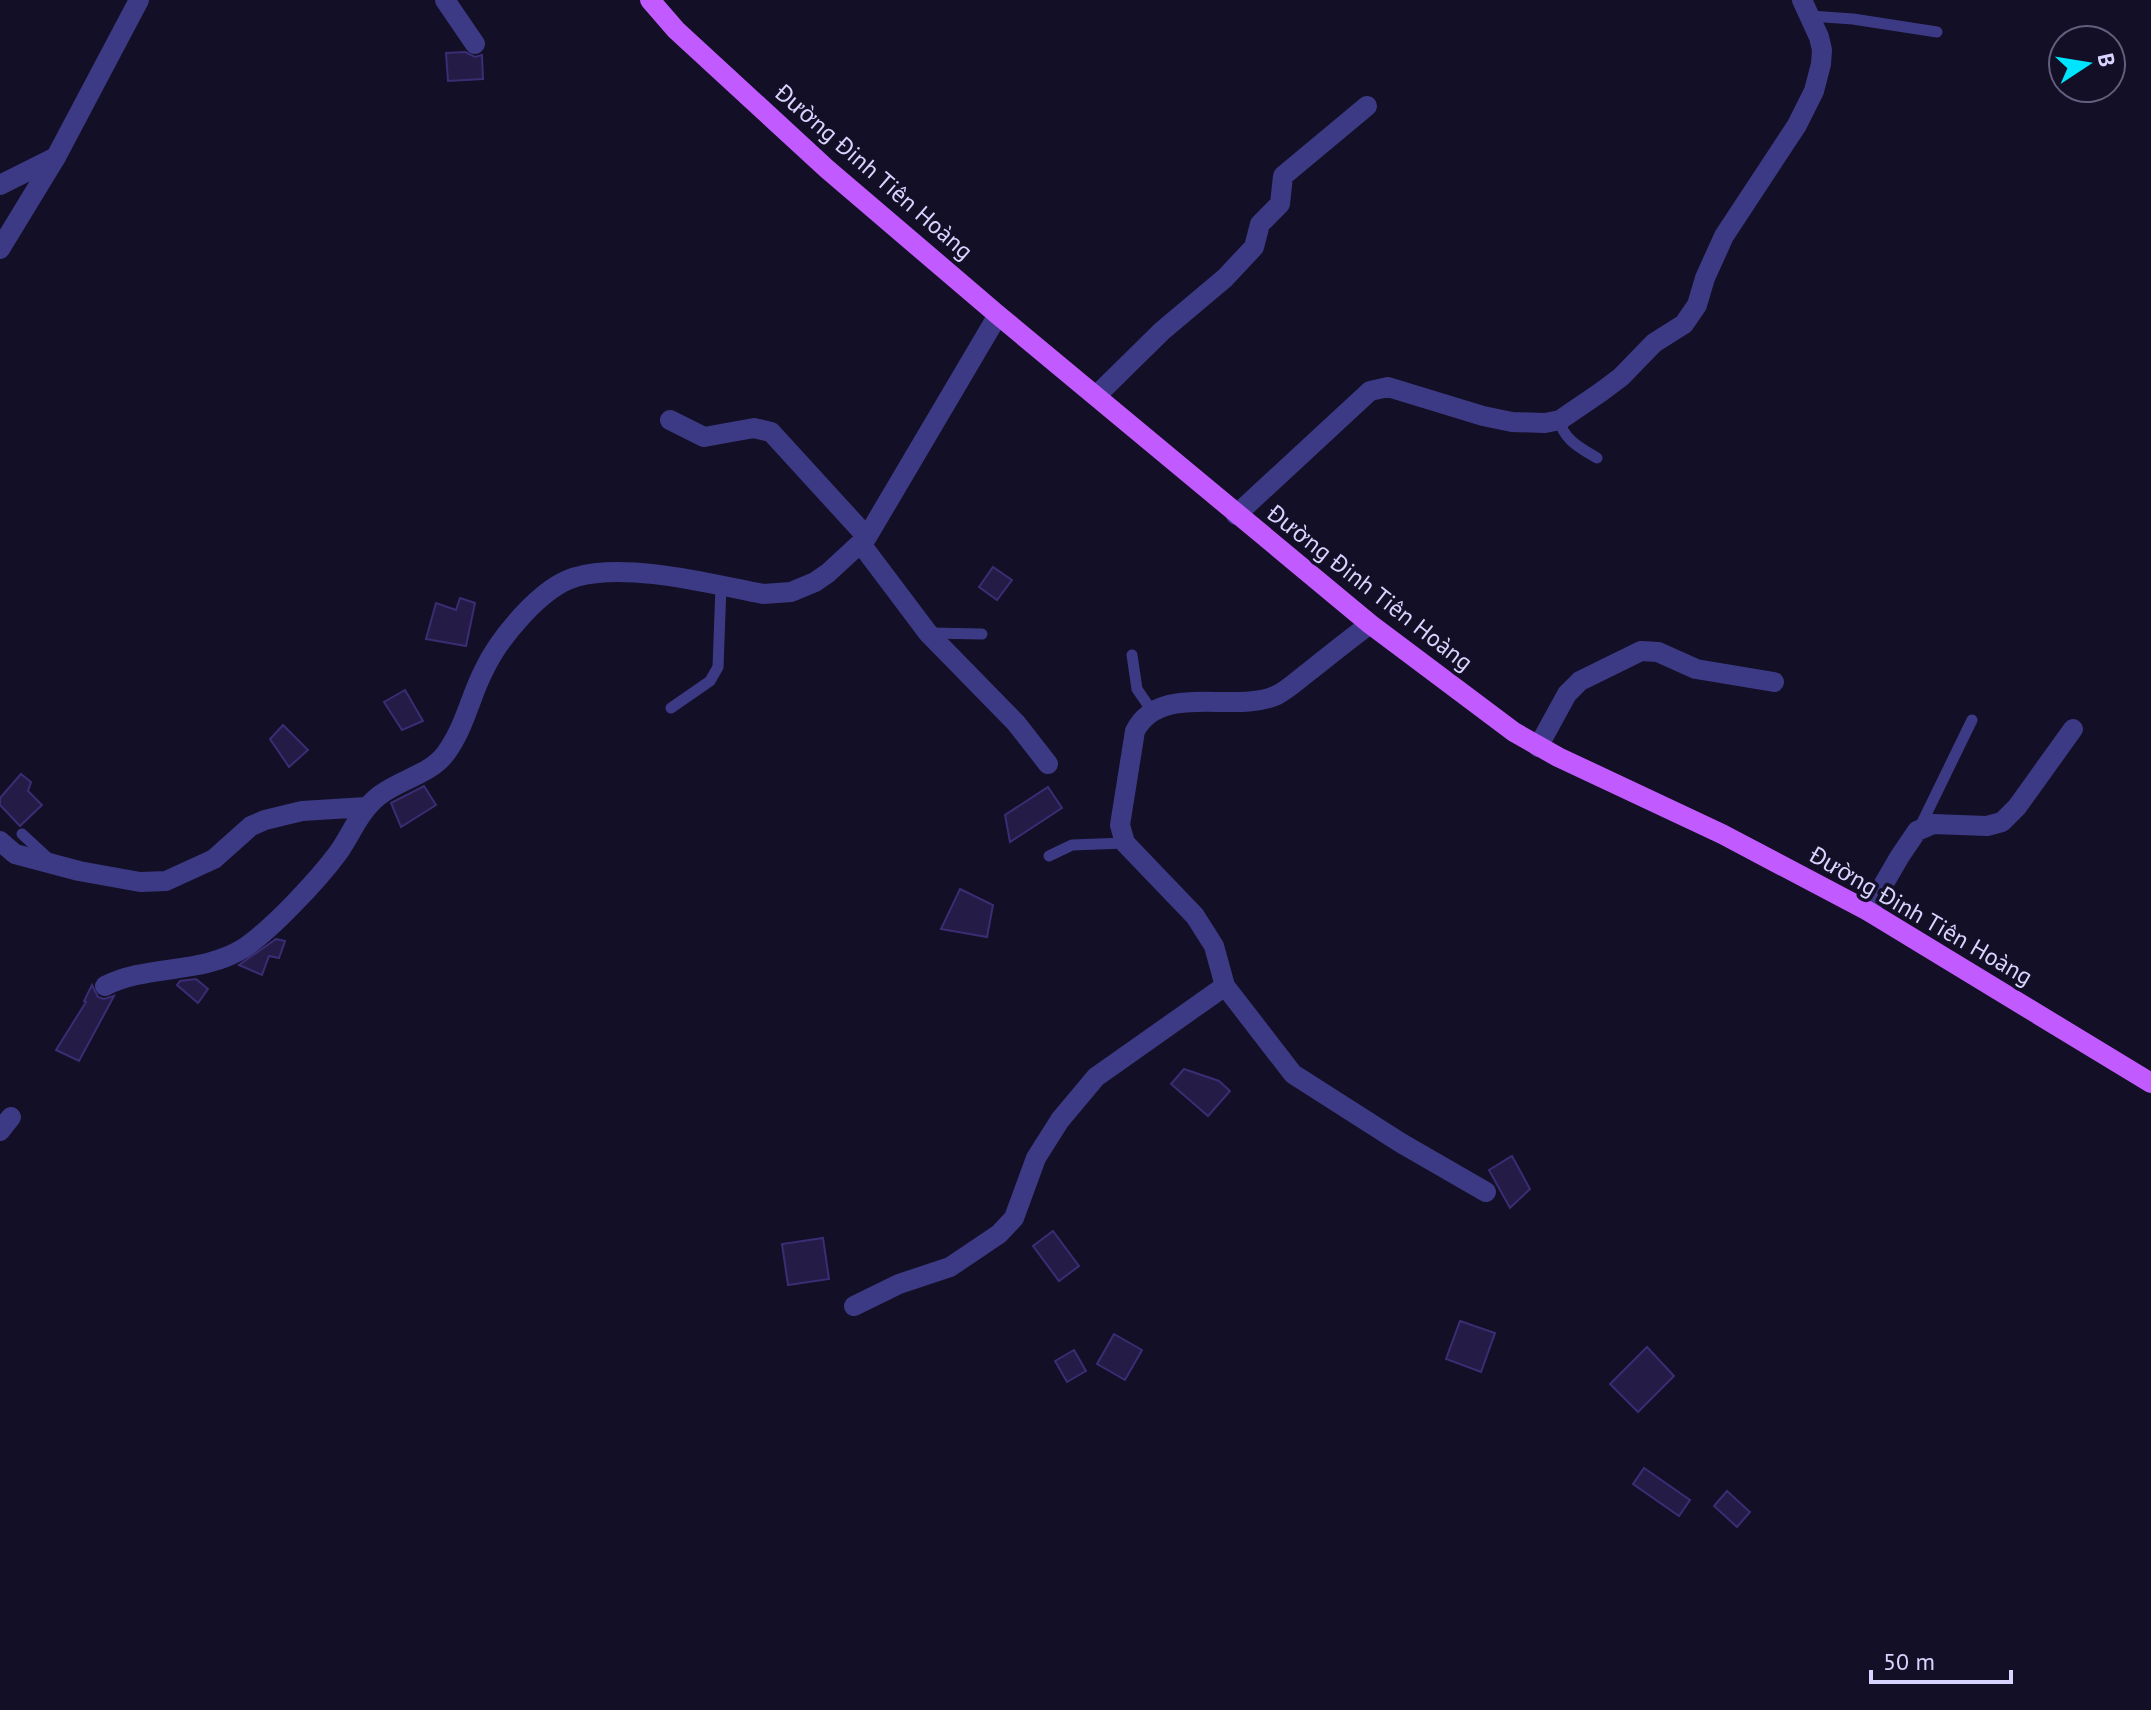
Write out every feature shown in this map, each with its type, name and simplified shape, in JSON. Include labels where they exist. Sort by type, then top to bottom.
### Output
[{"type":"main road","name":"Đường Đinh Tiên Hoàng","points":[[650,0],[676,30],[827,169],[1236,515],[1439,677],[1538,747],[1722,834],[1868,911],[2151,1083]]},
{"type":"street","points":[[0,249],[56,157],[139,0]]},
{"type":"street","points":[[445,0],[475,44]]},
{"type":"street","points":[[1236,515],[1370,391],[1380,387],[1408,391],[1445,406],[1512,422],[1532,424],[1560,420],[1621,377],[1654,343],[1689,319],[1724,236],[1797,125],[1814,91],[1822,50],[1806,8]]},
{"type":"street","points":[[1097,395],[1162,331],[1225,278],[1254,247],[1260,224],[1280,204],[1283,176],[1367,106]]},
{"type":"street","points":[[0,185],[56,157]]},
{"type":"street","points":[[105,986],[129,975],[175,971],[223,958],[243,948],[271,925],[330,863],[366,807],[390,788],[427,769],[446,754],[463,725],[484,669],[497,648],[535,604],[558,585],[575,577],[646,574],[763,594],[791,592],[828,573],[864,540],[998,315]]},
{"type":"street","points":[[670,420],[704,437],[754,428],[771,432],[864,540],[928,633],[1016,723],[1048,764]]},
{"type":"street","points":[[1370,624],[1274,697],[1238,702],[1194,701],[1152,711],[1142,718],[1135,731],[1120,825],[1125,843],[1195,916],[1214,946],[1225,986],[1293,1074],[1401,1143],[1486,1192]]},
{"type":"street","points":[[1538,747],[1567,694],[1580,681],[1641,651],[1658,652],[1696,669],[1774,682]]},
{"type":"street","points":[[1868,911],[1917,831],[1933,824],[1987,826],[2002,822],[2017,807],[2073,729]]},
{"type":"street","points":[[9,846],[55,865],[140,882],[166,881],[214,859],[251,826],[265,820],[302,811],[366,807]]},
{"type":"street","points":[[854,1306],[899,1284],[950,1267],[999,1234],[1014,1218],[1036,1158],[1060,1120],[1096,1077],[1225,986]]},
{"type":"lane","points":[[1806,8],[1937,32]]},
{"type":"lane","points":[[1560,420],[1566,436],[1597,458]]},
{"type":"lane","points":[[671,708],[710,681],[718,667],[721,586]]},
{"type":"lane","points":[[928,633],[982,634]]},
{"type":"lane","points":[[1132,655],[1137,689],[1152,711]]},
{"type":"lane","points":[[1917,831],[1972,720]]},
{"type":"lane","points":[[1049,856],[1072,845],[1125,843]]},
{"type":"building","points":[[465,52],[475,57],[482,55],[483,79],[448,81],[446,53]]},
{"type":"building","points":[[993,567],[1012,580],[997,600],[979,587]]},
{"type":"building","points":[[460,598],[475,603],[466,646],[426,639],[436,603],[456,610]]},
{"type":"building","points":[[405,690],[423,721],[402,730],[384,702]]},
{"type":"building","points":[[283,725],[308,750],[289,767],[270,739]]},
{"type":"building","points":[[21,774],[31,782],[28,791],[42,805],[20,826],[0,805],[0,798]]},
{"type":"building","points":[[424,786],[436,805],[401,827],[391,803]]},
{"type":"building","points":[[1048,787],[1062,808],[1010,842],[1005,815]]},
{"type":"building","points":[[960,889],[993,905],[987,937],[941,929]]},
{"type":"building","points":[[276,939],[285,941],[279,958],[269,956],[262,975],[239,965]]},
{"type":"building","points":[[196,979],[208,989],[198,1003],[177,985],[180,981]]},
{"type":"building","points":[[92,985],[98,997],[114,996],[79,1061],[56,1050],[86,1002]]},
{"type":"building","points":[[1184,1069],[1219,1081],[1230,1091],[1208,1116],[1171,1084]]},
{"type":"building","points":[[1512,1156],[1530,1189],[1510,1208],[1489,1170]]},
{"type":"building","points":[[1053,1231],[1079,1266],[1059,1281],[1033,1246]]},
{"type":"building","points":[[823,1238],[829,1279],[788,1285],[782,1244]]},
{"type":"building","points":[[1460,1321],[1495,1333],[1481,1372],[1446,1359]]},
{"type":"building","points":[[1114,1334],[1142,1350],[1125,1380],[1097,1364]]},
{"type":"building","points":[[1647,1347],[1674,1376],[1638,1412],[1610,1384]]},
{"type":"building","points":[[1074,1350],[1086,1371],[1067,1382],[1055,1361]]},
{"type":"building","points":[[1644,1468],[1690,1500],[1679,1516],[1633,1484]]},
{"type":"building","points":[[1727,1491],[1750,1512],[1737,1527],[1714,1506]]}]
